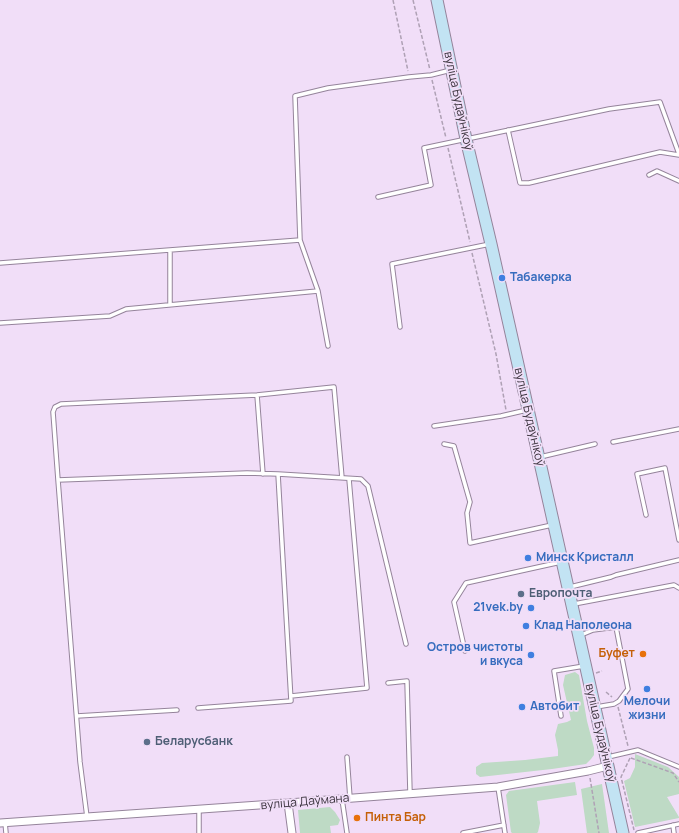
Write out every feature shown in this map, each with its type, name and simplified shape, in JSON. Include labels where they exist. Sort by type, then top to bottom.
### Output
[{"type":"main road","name":"вуліца Будаўнікоў","points":[[437,0],[466,139],[491,244],[623,833]]},
{"type":"street","name":"вуліца Даўмана","points":[[3,822],[498,787],[588,771],[607,762]]},
{"type":"street","points":[[288,803],[292,833]]},
{"type":"lane","points":[[328,346],[318,291],[300,240],[296,96],[328,88],[431,75],[452,70]]},
{"type":"lane","points":[[378,197],[431,185],[424,148],[508,130],[609,109],[660,102],[679,155],[660,152],[529,183],[520,183],[508,130]]},
{"type":"lane","points":[[649,175],[656,171],[679,181]]},
{"type":"lane","points":[[0,262],[300,240]]},
{"type":"lane","points":[[400,327],[392,264],[491,244]]},
{"type":"lane","points":[[170,250],[170,304]]},
{"type":"lane","points":[[0,323],[110,316],[126,309],[318,291]]},
{"type":"lane","points":[[87,817],[80,762],[53,412],[55,407],[61,404],[257,395],[334,387],[342,478]]},
{"type":"lane","points":[[257,395],[263,474]]},
{"type":"lane","points":[[434,426],[508,415],[528,410]]},
{"type":"lane","points":[[613,442],[679,429]]},
{"type":"lane","points":[[444,444],[454,446],[470,502],[467,513],[470,543],[553,524]]},
{"type":"lane","points":[[538,457],[595,444]]},
{"type":"lane","points":[[646,515],[637,474],[665,468],[679,540]]},
{"type":"lane","points":[[58,480],[246,473],[361,479],[368,486],[406,644]]},
{"type":"lane","points":[[198,708],[291,701],[278,474]]},
{"type":"lane","points":[[290,696],[367,688],[349,478]]},
{"type":"lane","points":[[567,588],[679,560]]},
{"type":"lane","points":[[465,651],[454,602],[466,583],[562,562]]},
{"type":"lane","points":[[571,605],[589,600],[674,585],[679,588]]},
{"type":"lane","points":[[578,636],[593,630],[616,628],[628,689],[619,701],[595,707]]},
{"type":"lane","points":[[561,716],[554,671],[585,666]]},
{"type":"lane","points":[[388,683],[407,681],[410,793]]},
{"type":"lane","points":[[77,716],[177,710]]},
{"type":"lane","points":[[607,762],[629,752],[638,750],[679,767]]},
{"type":"lane","points":[[348,757],[350,798]]},
{"type":"lane","points":[[498,787],[505,833]]},
{"type":"lane","points":[[342,799],[347,833]]},
{"type":"lane","points":[[199,809],[199,833]]},
{"type":"lane","points":[[3,822],[6,833]]},
{"type":"lane","points":[[636,833],[679,824]]},
{"type":"lane","points":[[463,833],[504,825]]},
{"type":"lane","points":[[673,825],[674,833]]},
{"type":"path","points":[[392,0],[409,77]]},
{"type":"path","points":[[413,0],[496,354],[508,415]]},
{"type":"path","points":[[606,692],[617,702],[629,752]]},
{"type":"path","points":[[636,833],[621,777],[630,758],[673,773],[679,782]]},
{"type":"path","points":[[590,778],[599,833]]},
{"type":"green space","points":[[575,672],[579,675],[587,721],[594,748],[594,755],[591,759],[586,764],[552,769],[480,777],[476,774],[476,767],[482,763],[558,756],[555,735],[558,724],[571,720],[563,685],[565,675]]},
{"type":"green space","points":[[635,754],[668,767],[679,777],[679,794],[667,797],[679,818],[635,827],[624,781],[630,778],[635,767]]},
{"type":"green space","points":[[575,782],[577,795],[537,801],[540,823],[537,833],[511,832],[506,795],[509,791]]},
{"type":"green space","points":[[602,784],[609,833],[587,833],[581,789]]},
{"type":"green space","points":[[330,807],[340,820],[338,825],[330,826],[331,833],[300,833],[298,810]]},
{"type":"place","name":"Табакерка","points":[[502,278]]},
{"type":"place","name":"Минск Кристалл","points":[[528,558]]},
{"type":"place","name":"Европочта","points":[[521,594]]},
{"type":"place","name":"21vek.by","points":[[531,608]]},
{"type":"place","name":"Клад Наполеона","points":[[526,626]]},
{"type":"place","name":"Буфет","points":[[643,654]]},
{"type":"place","name":"Остров чистоты и вкуса","points":[[531,655]]},
{"type":"place","name":"Мелочи жизни","points":[[647,689]]},
{"type":"place","name":"Автобит","points":[[522,707]]},
{"type":"place","name":"Беларусбанк","points":[[147,742]]},
{"type":"place","name":"Пинта Бар","points":[[357,818]]}]
